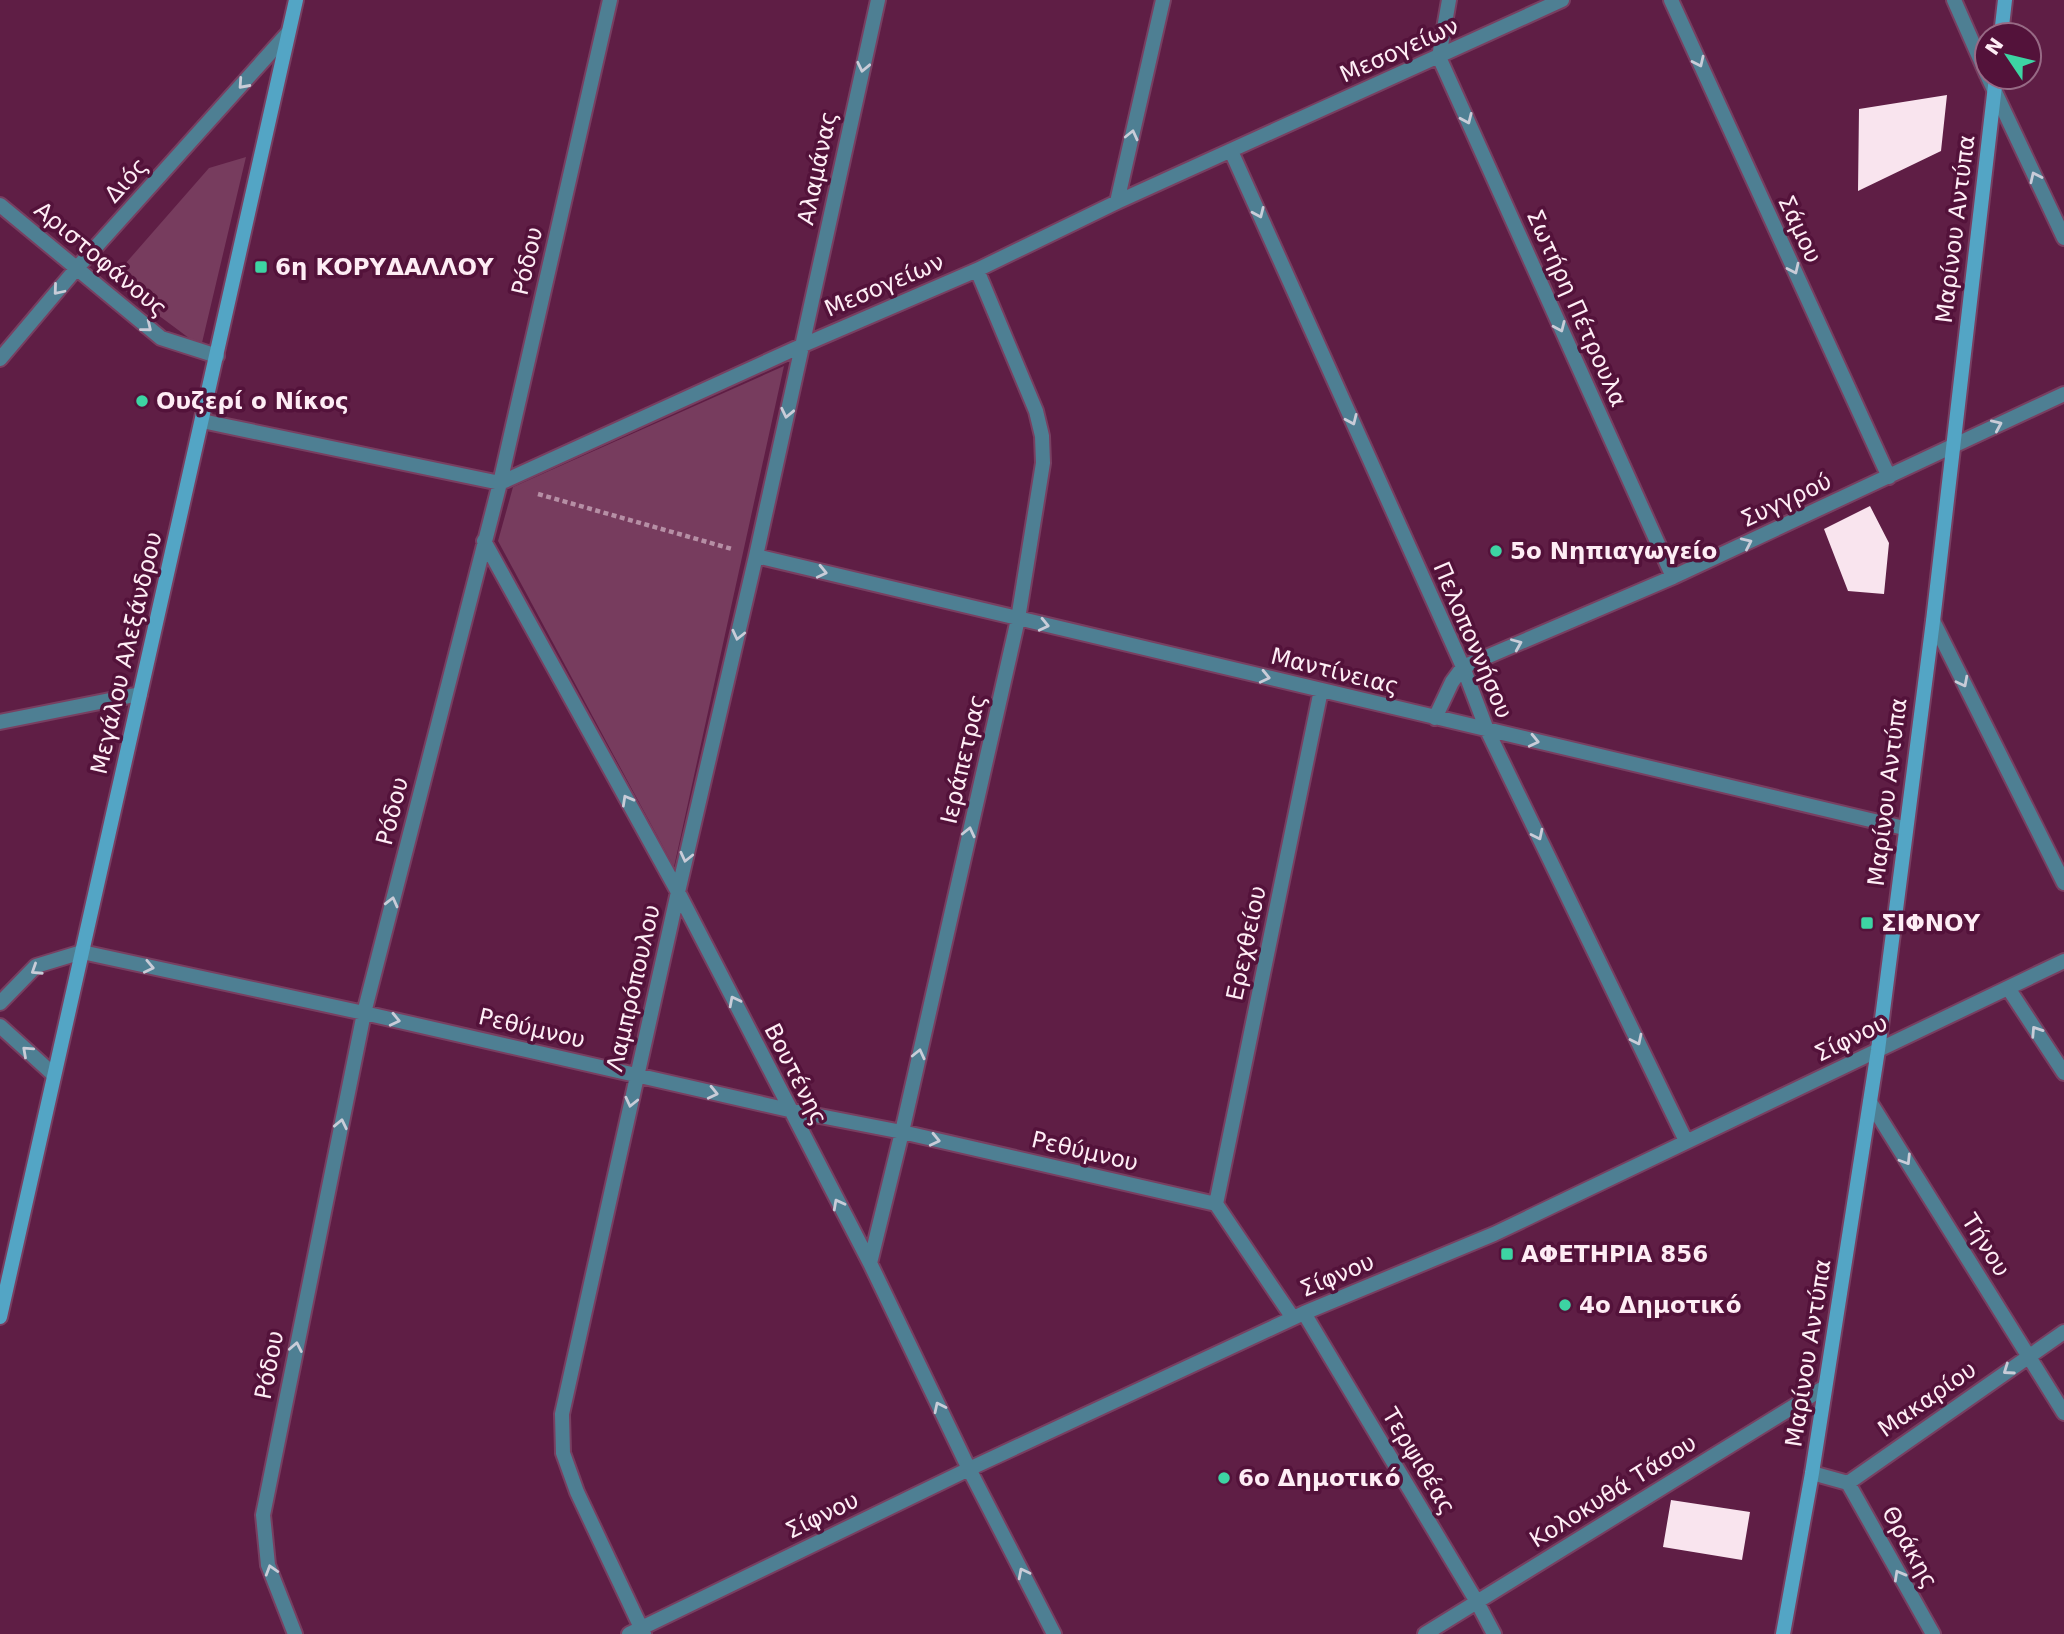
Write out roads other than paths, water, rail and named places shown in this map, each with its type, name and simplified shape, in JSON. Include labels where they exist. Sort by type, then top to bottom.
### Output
[{"type":"street","name":"Μεγάλου Αλεξάνδρου","points":[[0,1317],[296,0]]},
{"type":"street","name":"Ρόδου","points":[[295,1634],[268,1565],[263,1515],[364,1013],[500,483],[610,0]]},
{"type":"street","name":"Αλαμάνας","points":[[801,346],[878,0]]},
{"type":"street","points":[[1117,202],[1163,0]]},
{"type":"street","points":[[1439,57],[1449,0]]},
{"type":"street","name":"Μεσογείων","points":[[500,483],[801,346],[977,270],[1117,202],[1562,0]]},
{"type":"street","name":"Σάμου","points":[[1671,0],[1889,477]]},
{"type":"street","points":[[1954,0],[1973,44]]},
{"type":"street","points":[[2003,21],[2005,0]]},
{"type":"street","name":"Διός","points":[[0,359],[76,269],[288,33]]},
{"type":"street","name":"Σωτήρη Πέτρουλα","points":[[1439,57],[1673,577]]},
{"type":"street","name":"Μαρίνου Αντύπα","points":[[1783,1634],[1812,1473],[1878,1050],[1933,621],[1994,91]]},
{"type":"street","points":[[1998,91],[2064,239]]},
{"type":"street","name":"Πελοποννήσου","points":[[1231,150],[1463,667],[1487,730],[1686,1141]]},
{"type":"street","name":"Αριστοφάνους","points":[[0,205],[161,338],[217,356]]},
{"type":"street","name":"Ιεράπετρας","points":[[870,1263],[1018,619],[1043,463],[1042,436],[1036,411],[977,270]]},
{"type":"street","name":"Λαμπρόπουλου","points":[[638,1632],[577,1492],[563,1453],[562,1414],[801,346]]},
{"type":"street","name":"Συγγρού","points":[[1463,667],[1673,577],[2064,394]]},
{"type":"street","points":[[202,421],[500,483]]},
{"type":"street","name":"Βουτένης","points":[[484,541],[678,892],[870,1263],[969,1469],[1054,1634]]},
{"type":"street","name":"Μαντίνειας","points":[[756,556],[1905,828]]},
{"type":"street","points":[[1933,621],[2064,883]]},
{"type":"street","points":[[1435,718],[1452,682],[1463,667]]},
{"type":"street","name":"Ερεχθείου","points":[[1216,1204],[1321,690]]},
{"type":"street","points":[[0,722],[140,694]]},
{"type":"street","points":[[0,1003],[36,967],[82,952]]},
{"type":"street","name":"Ρεθύμνου","points":[[82,952],[789,1110],[902,1132],[1216,1204]]},
{"type":"street","name":"Σίφνου","points":[[638,1632],[969,1469],[1298,1315],[1494,1234],[2064,961]]},
{"type":"street","points":[[2008,988],[2064,1073]]},
{"type":"street","points":[[0,1026],[54,1075]]},
{"type":"street","name":"Τήνου","points":[[1870,1102],[2064,1413]]},
{"type":"street","name":"Τερψιθέας","points":[[1216,1204],[1298,1315],[1477,1602],[1494,1634]]},
{"type":"street","name":"Μακαρίου","points":[[1848,1483],[2064,1332]]},
{"type":"street","name":"Κολοκυθά Τάσου","points":[[1425,1634],[1825,1387]]},
{"type":"street","points":[[1812,1473],[1848,1483]]},
{"type":"street","name":"Θράκης","points":[[1848,1483],[1933,1634]]},
{"type":"place","name":"6η ΚΟΡΥΔΑΛΛΟΥ","points":[[261,267]]},
{"type":"place","name":"Ουζερί ο Νίκος","points":[[142,401]]},
{"type":"place","name":"5ο Νηπιαγωγείο","points":[[1496,551]]},
{"type":"place","name":"ΣΙΦΝΟΥ","points":[[1867,923]]},
{"type":"place","name":"ΑΦΕΤΗΡΙΑ 856","points":[[1507,1254]]},
{"type":"place","name":"4ο Δημοτικό","points":[[1565,1305]]},
{"type":"place","name":"6ο Δημοτικό","points":[[1224,1478]]}]
